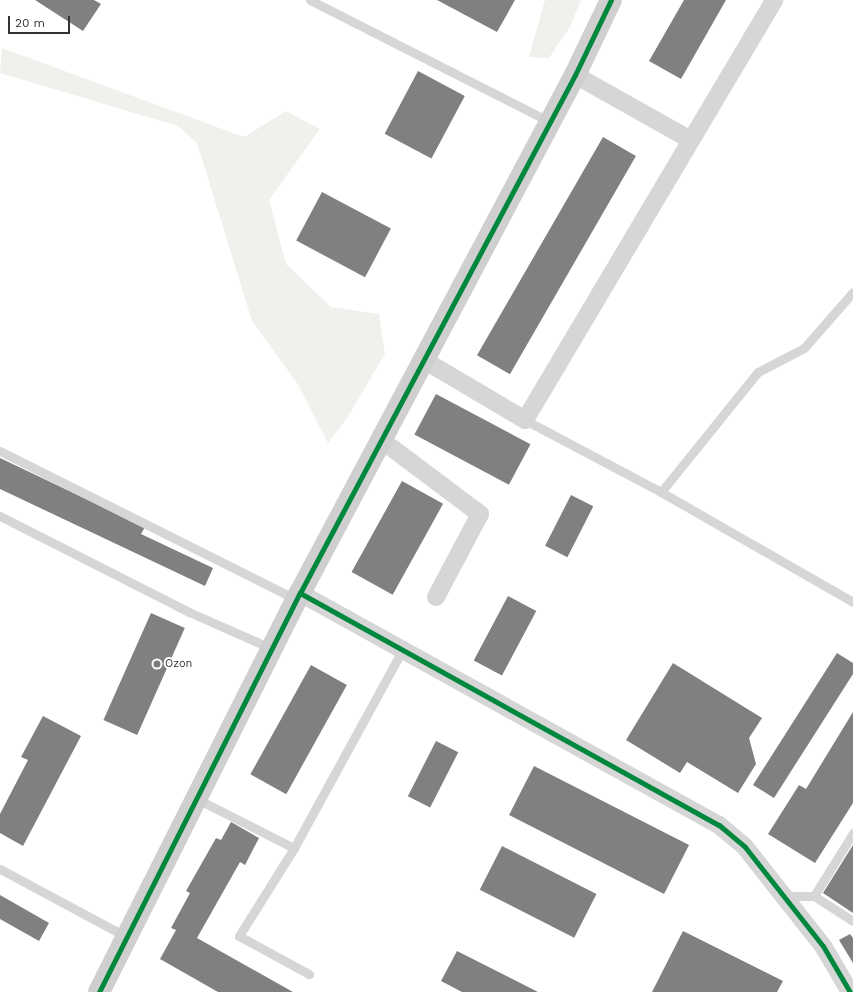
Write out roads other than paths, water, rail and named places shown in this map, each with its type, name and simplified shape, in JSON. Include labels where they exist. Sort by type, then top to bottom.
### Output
[{"type":"street","points":[[99,992],[273,649],[298,596],[422,359],[575,75],[611,0]]},
{"type":"street","points":[[422,359],[525,420],[774,0]]},
{"type":"street","points":[[575,75],[691,140]]},
{"type":"street","points":[[380,439],[480,514],[436,597]]},
{"type":"street","points":[[298,596],[403,648],[719,825],[745,847],[823,946],[850,992]]},
{"type":"lane","points":[[310,0],[550,122]]},
{"type":"lane","points":[[661,492],[758,372],[804,348],[853,292]]},
{"type":"lane","points":[[525,420],[661,492],[853,602]]},
{"type":"lane","points":[[0,451],[298,596]]},
{"type":"lane","points":[[0,516],[189,612],[273,649]]},
{"type":"lane","points":[[309,974],[239,936],[294,848],[403,648]]},
{"type":"lane","points":[[197,799],[294,848]]},
{"type":"lane","points":[[814,896],[853,833]]},
{"type":"lane","points":[[0,869],[127,938]]},
{"type":"lane","points":[[783,896],[814,896],[853,921]]},
{"type":"place","name":"Ozon","points":[[157,664]]}]
